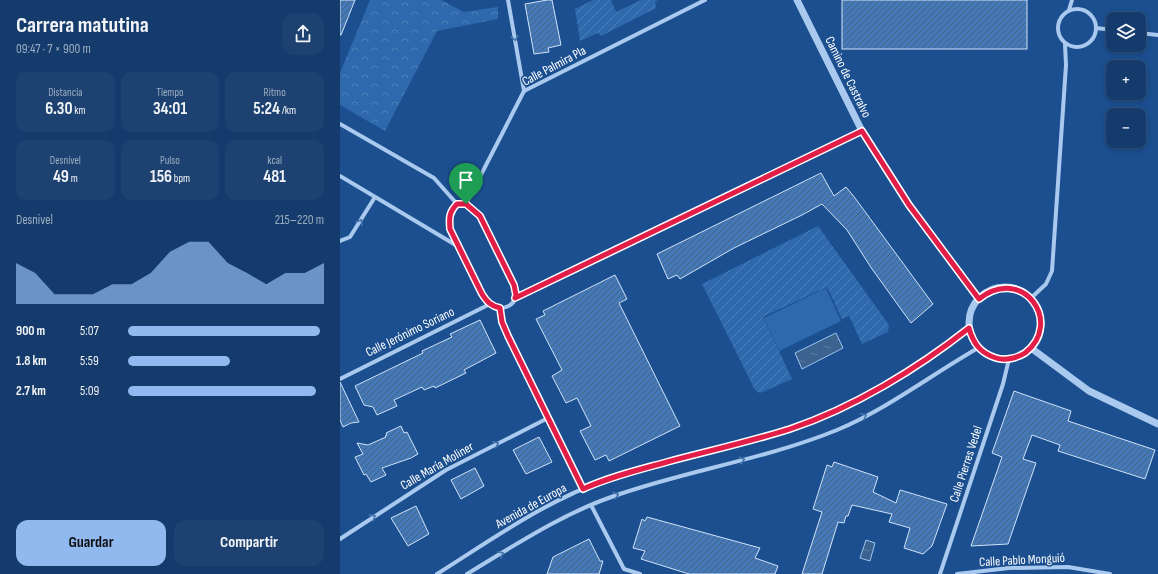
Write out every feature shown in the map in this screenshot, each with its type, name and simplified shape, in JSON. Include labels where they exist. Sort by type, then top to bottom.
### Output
[{"type":"street","points":[[508,0],[524,91]]},
{"type":"street","points":[[692,0],[695,5]]},
{"type":"street","name":"Calle Palmira Pla","points":[[466,204],[524,91],[705,0]]},
{"type":"street","name":"Camino de Castralvo","points":[[797,0],[862,131],[909,205],[979,299]]},
{"type":"street","points":[[1069,10],[1082,9],[1088,12],[1095,22],[1096,28],[1092,40],[1083,47],[1071,47],[1058,35],[1058,23],[1060,18],[1069,10],[1072,0]]},
{"type":"street","points":[[1096,28],[1106,29]]},
{"type":"street","points":[[1146,34],[1158,35]]},
{"type":"street","points":[[1031,298],[1046,284],[1052,271],[1066,65],[1066,44]]},
{"type":"street","points":[[340,124],[434,178],[457,204]]},
{"type":"street","points":[[515,298],[862,131]]},
{"type":"street","points":[[340,176],[459,247]]},
{"type":"street","points":[[340,241],[350,237],[375,197]]},
{"type":"street","points":[[457,204],[466,204],[480,216],[514,285],[516,295],[514,302],[508,307],[500,308],[490,304],[482,294],[450,229],[450,211],[457,204]]},
{"type":"street","points":[[999,288],[1010,288],[1021,291],[1031,298],[1037,307],[1041,329],[1031,348],[1021,356],[1009,359],[998,359],[987,355],[978,348],[972,338],[969,328],[972,307],[979,299],[988,292],[999,288]]},
{"type":"street","name":"Calle Jerónimo Soriano","points":[[340,379],[490,304]]},
{"type":"street","points":[[500,308],[502,322],[508,336],[583,489]]},
{"type":"street","name":"Avenida de Europa","points":[[437,574],[542,509],[583,489],[606,480],[649,467],[790,428],[828,414],[865,396],[919,364],[969,328]]},
{"type":"street","name":"Avenida de Europa","points":[[467,574],[552,523],[616,495],[800,443],[838,429],[902,395],[978,348]]},
{"type":"street","points":[[1031,348],[1088,391],[1158,424]]},
{"type":"street","name":"Calle Pierres Vedel","points":[[940,574],[1003,384],[1009,359]]},
{"type":"street","name":"Calle María Moliner","points":[[340,539],[446,470],[548,418]]},
{"type":"street","points":[[591,505],[624,569],[640,574]]},
{"type":"street","name":"Calle Pablo Monguió","points":[[957,574],[1009,568],[1068,566],[1110,574]]},
{"type":"street","points":[[622,574],[624,569]]},
{"type":"green space","points":[[370,0],[441,0],[464,12],[498,7],[498,19],[437,31],[385,131],[340,105],[340,73]]},
{"type":"green space","points":[[593,0],[611,0],[616,12],[641,0],[658,0],[655,2],[656,8],[601,36],[598,33],[580,41],[575,9]]},
{"type":"green space","points":[[818,226],[889,325],[888,332],[862,344],[849,316],[842,319],[827,287],[763,317],[792,379],[760,393],[755,390],[702,284]]},
{"type":"green space","points":[[826,288],[841,321],[779,351],[764,318]]},
{"type":"water","points":[[836,333],[843,348],[802,369],[795,353]]},
{"type":"water","points":[[866,540],[875,543],[870,561],[860,558]]},
{"type":"building","points":[[340,0],[355,0],[341,35],[340,35]]},
{"type":"building","points":[[552,0],[561,45],[548,48],[549,52],[534,54],[525,4]]},
{"type":"building","points":[[842,0],[1027,0],[1027,49],[842,49]]},
{"type":"building","points":[[821,173],[834,196],[846,187],[933,304],[911,323],[872,269],[847,230],[822,204],[734,248],[680,279],[677,275],[668,279],[657,254]]},
{"type":"building","points":[[615,275],[627,299],[619,303],[680,426],[609,461],[606,455],[595,460],[580,431],[591,426],[577,398],[566,403],[552,376],[562,370],[536,319],[545,315],[543,311]]},
{"type":"building","points":[[480,320],[496,353],[464,370],[466,373],[435,388],[434,386],[424,390],[422,387],[394,400],[397,406],[377,415],[373,407],[364,405],[355,386],[423,353],[422,351],[452,337],[450,334]]},
{"type":"building","points":[[340,382],[359,422],[351,423],[343,427],[340,420]]},
{"type":"building","points":[[1014,391],[1071,411],[1068,421],[1155,450],[1145,479],[1058,451],[1060,445],[1032,435],[1023,459],[1036,463],[1008,544],[971,546],[1002,457],[992,453]]},
{"type":"building","points":[[401,426],[404,433],[407,432],[418,454],[382,468],[386,475],[371,482],[366,474],[364,475],[355,457],[363,454],[357,443],[368,445],[386,437],[386,433]]},
{"type":"building","points":[[539,437],[552,462],[526,474],[513,450]]},
{"type":"building","points":[[834,462],[878,477],[873,492],[896,503],[900,490],[947,504],[932,546],[923,554],[904,548],[910,528],[889,522],[892,514],[852,505],[844,523],[838,522],[822,574],[802,574],[822,512],[813,509],[827,465],[832,467]]},
{"type":"building","points":[[475,468],[484,486],[461,499],[451,480]]},
{"type":"building","points":[[416,506],[429,534],[408,546],[391,518]]},
{"type":"building","points":[[647,517],[760,548],[755,558],[778,566],[775,574],[689,574],[641,559],[645,551],[633,548],[642,519],[645,521]]},
{"type":"building","points":[[589,539],[600,561],[603,561],[599,574],[547,574],[553,557]]},
{"type":"route","points":[[862,131],[909,205],[979,299],[988,292],[999,288],[1010,288],[1021,291],[1031,298],[1037,307],[1041,329],[1031,348],[1021,356],[1009,359],[998,359],[987,355],[978,348],[972,338],[969,328],[919,364],[865,396],[828,414],[790,428],[744,442],[649,467],[606,480],[583,489],[508,336],[502,322],[500,308],[493,306],[486,301],[450,229],[450,211],[457,204],[466,204],[480,216],[514,285],[516,295],[515,298],[862,131]]}]
